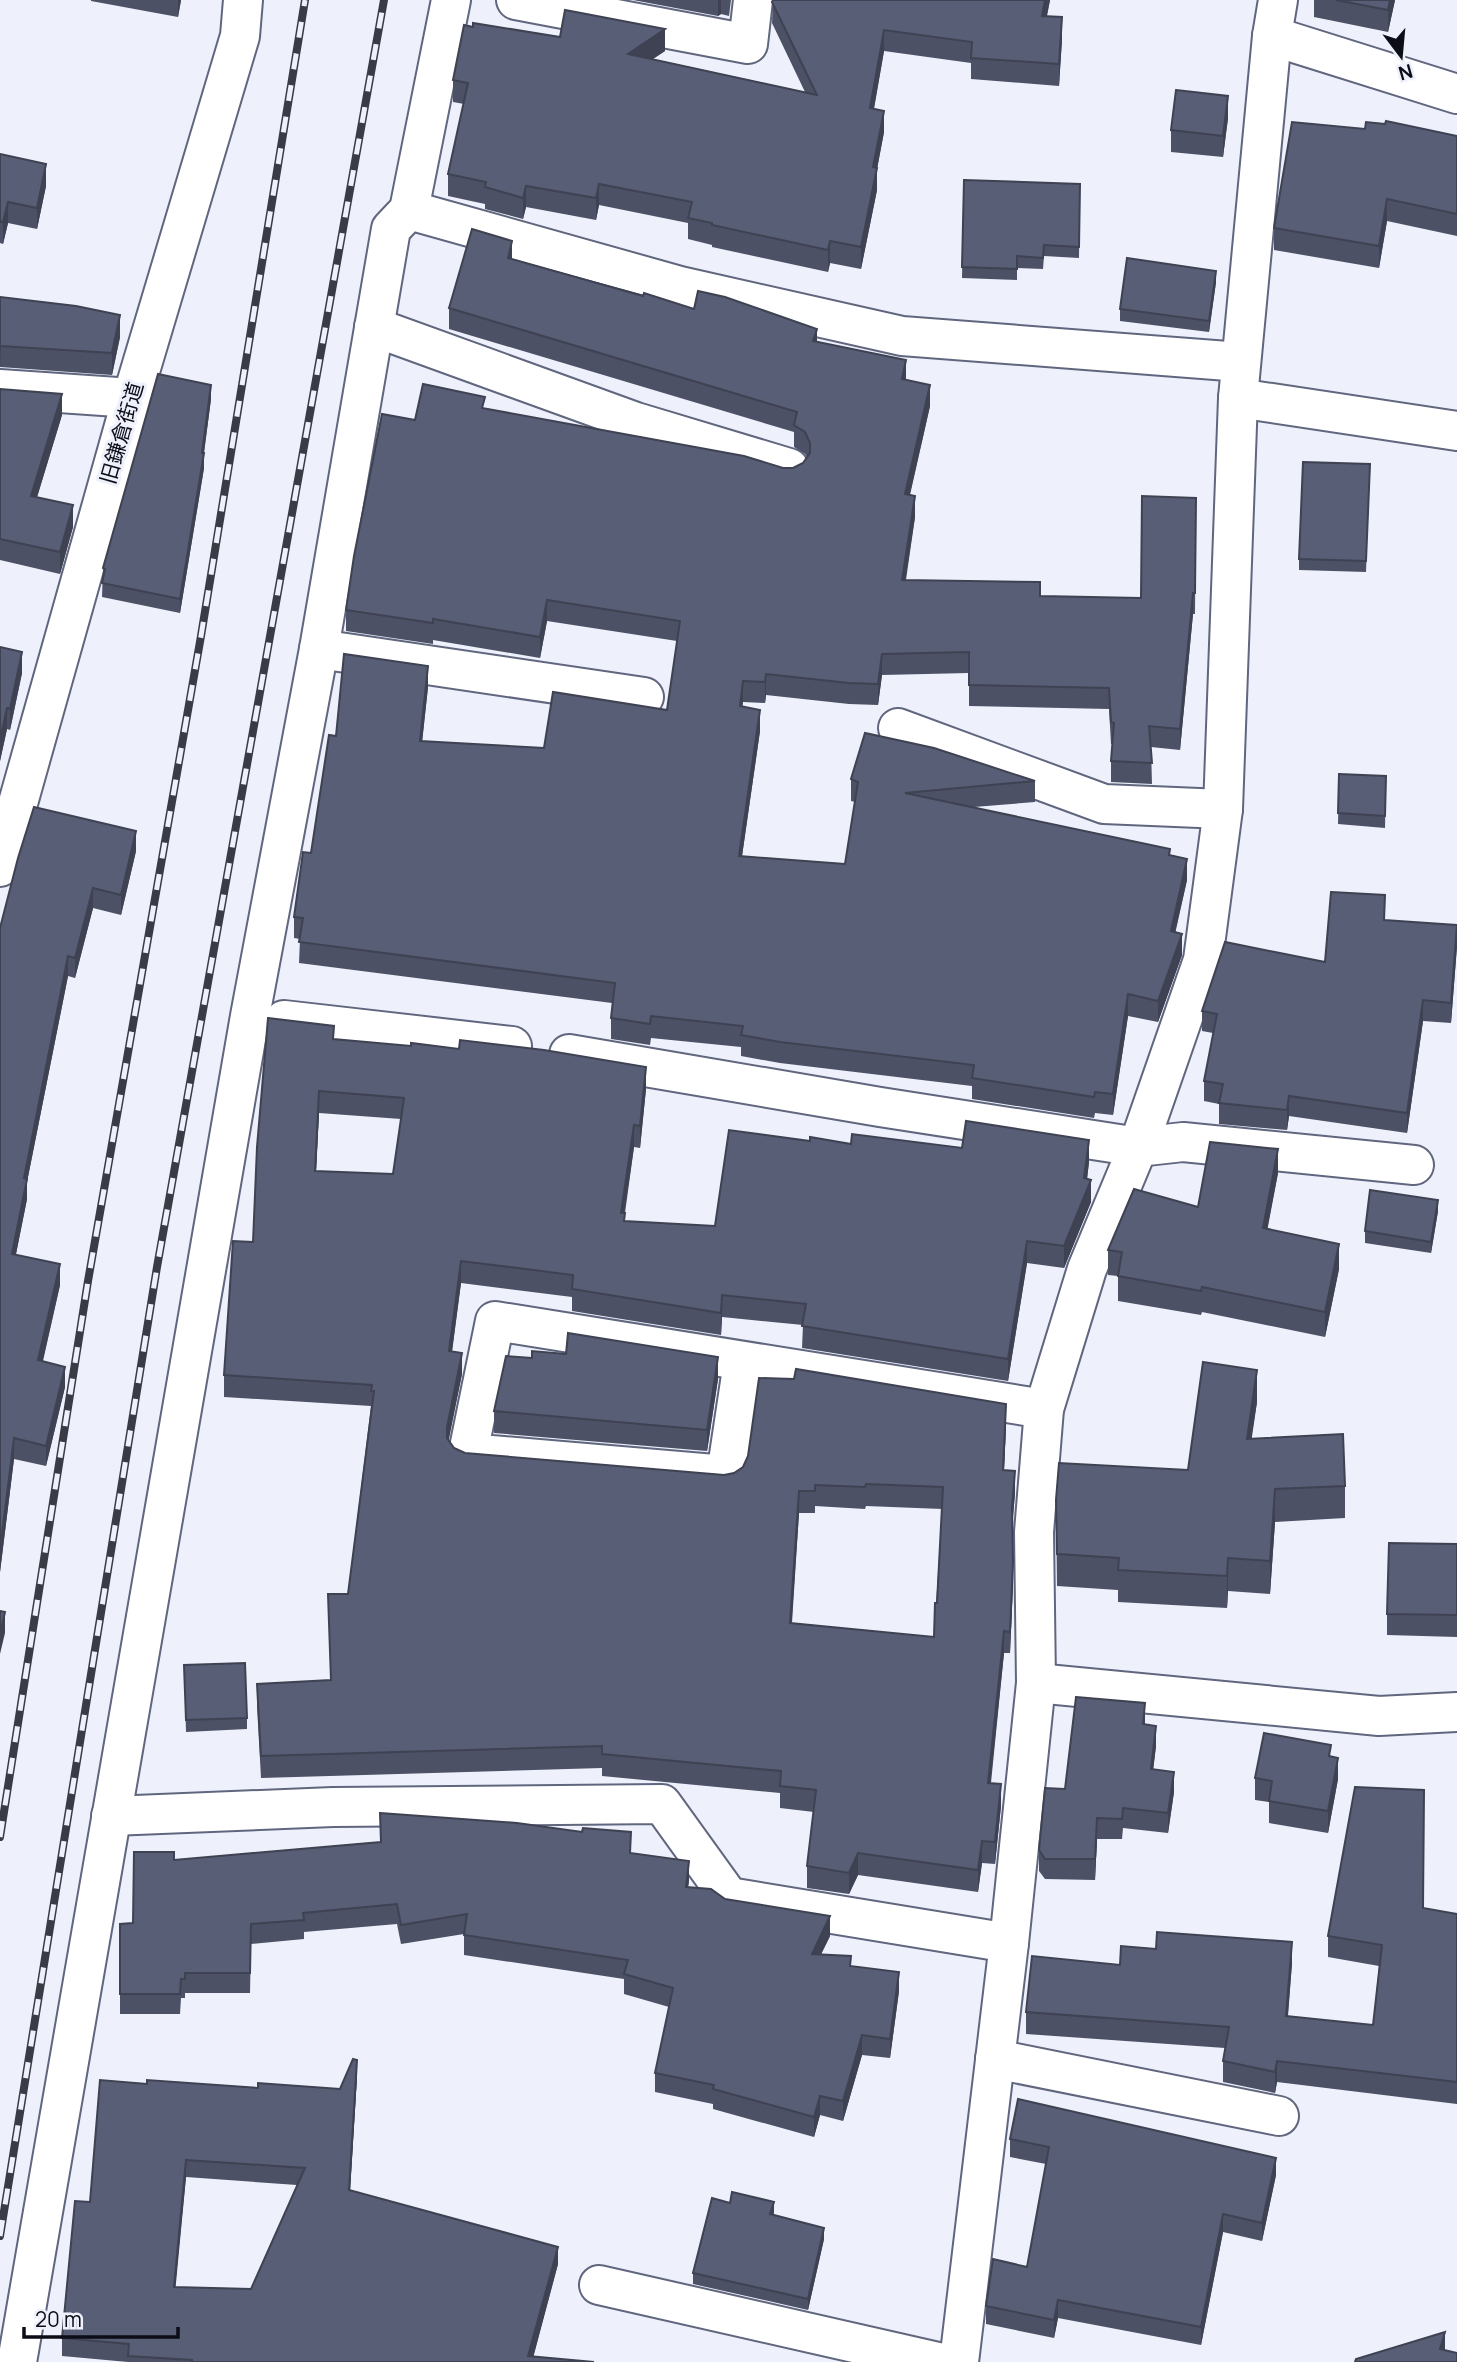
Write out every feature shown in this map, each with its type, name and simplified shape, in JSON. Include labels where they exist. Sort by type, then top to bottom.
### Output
[{"type":"street","name":"旧鎌倉街道","points":[[1,858],[132,398],[240,36],[243,0]]},
{"type":"street","points":[[17,2362],[250,1016],[318,649],[391,229],[409,210],[451,0]]},
{"type":"street","points":[[516,0],[748,44],[754,0]]},
{"type":"street","points":[[959,2362],[1009,1943],[1036,1683],[1034,1532],[1044,1409],[1087,1269],[1139,1147],[1203,960],[1223,809],[1240,380],[1275,18],[1457,94]]},
{"type":"street","points":[[409,210],[680,286],[902,336],[1240,380],[1457,431]]},
{"type":"street","points":[[374,327],[636,422],[789,468]]},
{"type":"street","points":[[0,389],[132,398]]},
{"type":"street","points":[[318,649],[644,697]]},
{"type":"street","points":[[898,729],[1104,804],[1223,809]]},
{"type":"street","points":[[250,1016],[547,1050],[880,1107],[1139,1147],[1183,1142],[1414,1165]]},
{"type":"street","points":[[743,1362],[726,1475],[468,1453],[495,1321],[1044,1409]]},
{"type":"street","points":[[1036,1683],[1379,1716],[1457,1712]]},
{"type":"street","points":[[111,1816],[333,1807],[662,1804],[729,1897],[1009,1943]]},
{"type":"street","points":[[995,2059],[1279,2116]]},
{"type":"street","points":[[599,2285],[938,2362]]},
{"type":"building","points":[[773,0],[1045,0],[1042,16],[1062,17],[1059,64],[971,58],[972,42],[884,30],[870,108],[884,111],[873,167],[877,168],[861,247],[830,241],[828,250],[712,225],[688,218],[692,202],[599,184],[596,198],[526,186],[523,198],[485,187],[486,182],[448,174],[468,83],[453,80],[464,25],[473,27],[473,23],[560,37],[565,10],[665,29],[628,54],[817,95]]},
{"type":"building","points":[[1336,0],[1390,0],[1388,10]]},
{"type":"building","points":[[1176,90],[1228,96],[1223,136],[1171,130]]},
{"type":"building","points":[[1386,121],[1457,136],[1457,214],[1387,199],[1379,246],[1274,228],[1292,122],[1365,129],[1366,122],[1385,124]]},
{"type":"building","points":[[0,154],[46,164],[37,208],[8,202],[3,222],[0,222]]},
{"type":"building","points":[[964,180],[1080,184],[1079,247],[1044,245],[1043,258],[1017,256],[1017,269],[962,267]]},
{"type":"building","points":[[472,229],[512,241],[508,258],[643,296],[644,293],[694,309],[698,291],[725,297],[817,329],[813,341],[906,360],[902,379],[930,385],[905,494],[915,496],[902,580],[1040,582],[1040,596],[1141,598],[1142,496],[1196,498],[1195,593],[1180,729],[1149,726],[1152,763],[1111,761],[1114,723],[1111,722],[1109,688],[969,685],[969,652],[882,654],[878,684],[766,674],[765,682],[743,681],[740,706],[760,710],[739,856],[845,864],[858,782],[851,779],[865,733],[934,748],[1035,781],[905,793],[1170,849],[1169,855],[1187,859],[1171,931],[1182,934],[1158,1001],[1128,994],[1113,1094],[1095,1092],[1094,1097],[972,1078],[974,1065],[780,1042],[741,1035],[743,1026],[651,1016],[650,1024],[611,1018],[615,983],[299,942],[303,918],[294,917],[303,852],[311,853],[329,735],[336,736],[344,654],[428,666],[420,741],[544,748],[553,692],[667,710],[680,621],[547,600],[540,637],[433,619],[433,623],[346,610],[382,414],[415,420],[423,384],[485,397],[482,408],[744,456],[783,468],[793,468],[803,463],[810,453],[810,443],[805,432],[794,425],[797,412],[449,308]]},
{"type":"building","points":[[1127,258],[1216,271],[1209,321],[1120,309]]},
{"type":"building","points":[[0,297],[76,306],[120,315],[112,353],[0,346]]},
{"type":"building","points":[[158,374],[211,385],[204,453],[180,599],[102,583],[103,568]]},
{"type":"building","points":[[0,389],[62,394],[31,496],[73,505],[60,552],[0,539]]},
{"type":"building","points":[[1303,462],[1370,464],[1366,561],[1299,559]]},
{"type":"building","points":[[0,647],[22,652],[10,709],[7,708],[0,740]]},
{"type":"building","points":[[1339,774],[1386,776],[1385,816],[1338,813]]},
{"type":"building","points":[[34,807],[136,831],[121,895],[93,888],[75,958],[68,956],[24,1178],[27,1179],[12,1254],[60,1264],[38,1360],[65,1367],[46,1446],[14,1438],[0,1551],[0,928]]},
{"type":"building","points":[[1331,892],[1385,895],[1384,920],[1457,925],[1451,1003],[1423,1000],[1407,1113],[1289,1096],[1287,1110],[1219,1103],[1223,1084],[1204,1081],[1217,1014],[1202,1011],[1225,942],[1325,962]]},
{"type":"building","points":[[268,1018],[334,1026],[333,1039],[411,1046],[411,1043],[459,1049],[460,1040],[544,1050],[646,1067],[640,1126],[634,1125],[621,1213],[625,1213],[624,1221],[715,1226],[729,1130],[810,1141],[810,1137],[851,1144],[852,1134],[962,1148],[966,1121],[1089,1140],[1084,1178],[1091,1180],[1064,1246],[1027,1241],[1008,1359],[802,1326],[806,1304],[722,1295],[721,1313],[572,1289],[573,1275],[461,1261],[449,1351],[462,1353],[447,1438],[454,1448],[465,1453],[724,1475],[734,1473],[743,1467],[748,1456],[759,1378],[794,1379],[796,1369],[1006,1404],[1003,1470],[1015,1471],[1010,1632],[1004,1631],[988,1783],[1001,1784],[995,1842],[982,1841],[978,1870],[858,1853],[849,1873],[807,1866],[816,1790],[780,1786],[781,1771],[602,1754],[602,1746],[261,1756],[257,1684],[331,1680],[328,1594],[348,1594],[374,1391],[371,1391],[372,1385],[224,1375],[233,1241],[253,1242],[257,1147]],"holes":[[[319,1091],[404,1098],[393,1174],[315,1171]],[[866,1484],[943,1487],[934,1637],[790,1623],[799,1491],[815,1491],[815,1485],[865,1487]]]},
{"type":"building","points":[[1210,1142],[1278,1149],[1263,1228],[1339,1244],[1325,1312],[1202,1287],[1201,1291],[1118,1276],[1122,1252],[1108,1250],[1134,1189],[1198,1207]]},
{"type":"building","points":[[1370,1190],[1438,1200],[1431,1242],[1365,1231]]},
{"type":"building","points":[[568,1333],[718,1357],[707,1430],[494,1411],[506,1356],[532,1358],[532,1351],[566,1354]]},
{"type":"building","points":[[1203,1362],[1257,1370],[1247,1439],[1343,1434],[1345,1486],[1275,1489],[1270,1561],[1228,1558],[1227,1576],[1118,1570],[1119,1558],[1057,1554],[1056,1500],[1059,1463],[1188,1470]]},
{"type":"building","points":[[1389,1543],[1457,1544],[1457,1615],[1387,1614]]},
{"type":"building","points":[[0,1611],[5,1612],[0,1634]]},
{"type":"building","points":[[245,1663],[247,1718],[186,1720],[184,1665]]},
{"type":"building","points":[[1076,1697],[1145,1703],[1143,1724],[1156,1726],[1151,1769],[1174,1772],[1168,1813],[1123,1808],[1122,1819],[1097,1818],[1095,1859],[1045,1859],[1039,1850],[1045,1788],[1065,1789]]},
{"type":"building","points":[[1264,1733],[1331,1745],[1329,1756],[1338,1758],[1328,1811],[1269,1801],[1272,1781],[1255,1778]]},
{"type":"building","points":[[1355,1787],[1424,1790],[1423,1908],[1457,1914],[1457,2082],[1277,2061],[1275,2072],[1223,2061],[1229,2027],[1026,2012],[1032,1956],[1120,1965],[1121,1946],[1156,1949],[1157,1932],[1292,1942],[1286,2016],[1373,2025],[1382,1945],[1328,1936]]},
{"type":"building","points":[[380,1813],[517,1823],[582,1832],[583,1828],[631,1832],[630,1853],[689,1861],[686,1887],[711,1889],[725,1899],[830,1916],[812,1954],[851,1956],[850,1966],[899,1972],[890,2039],[862,2035],[843,2101],[820,2096],[814,2117],[713,2089],[714,2085],[655,2073],[673,1988],[624,1974],[628,1960],[464,1935],[467,1914],[401,1925],[397,1904],[303,1913],[304,1920],[251,1924],[250,1973],[185,1973],[185,1979],[181,1979],[180,1994],[120,1994],[120,1924],[133,1923],[134,1852],[174,1852],[174,1860],[381,1842]]},
{"type":"building","points":[[353,2059],[357,2060],[349,2190],[558,2247],[528,2356],[594,2362],[192,2362],[128,2356],[129,2344],[62,2338],[75,2201],[90,2202],[100,2080],[147,2084],[147,2080],[258,2088],[258,2083],[340,2089]],"holes":[[[186,2160],[305,2168],[251,2289],[174,2287]]]},
{"type":"building","points":[[1018,2099],[1276,2158],[1262,2223],[1223,2214],[1201,2327],[1058,2300],[1054,2320],[986,2306],[993,2259],[1027,2267],[1049,2147],[1010,2139]]},
{"type":"building","points":[[732,2192],[774,2202],[770,2214],[824,2228],[808,2299],[693,2273],[712,2198],[730,2203]]},
{"type":"building","points":[[1445,2332],[1440,2349],[1457,2353],[1457,2362],[1355,2362],[1356,2359]]},
{"type":"railway","points":[[0,1837],[88,1281],[201,636],[305,0]]},
{"type":"railway","points":[[0,2236],[157,1267],[384,0]]}]
